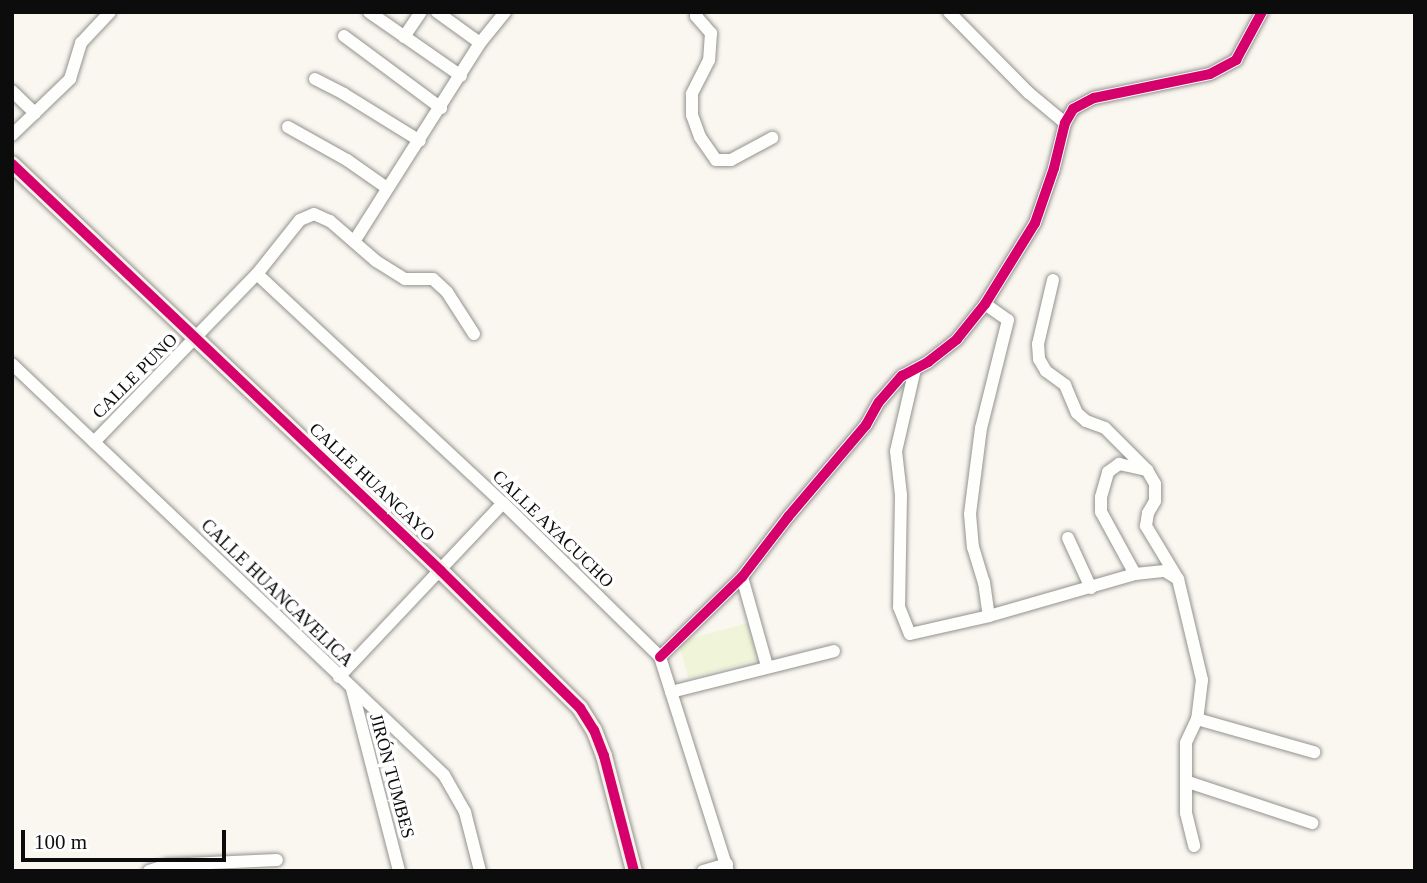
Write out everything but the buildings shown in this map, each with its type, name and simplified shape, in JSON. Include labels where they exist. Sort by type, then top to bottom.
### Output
[{"type":"street","points":[[12,135],[70,79],[81,43],[110,12]]},
{"type":"street","points":[[369,12],[461,76]]},
{"type":"street","points":[[404,37],[421,12]]},
{"type":"street","points":[[437,12],[480,43]]},
{"type":"street","points":[[697,12],[696,16],[711,33],[709,60],[692,94],[692,115],[701,137],[716,160],[731,160],[772,138]]},
{"type":"street","points":[[949,12],[1029,93],[1065,123]]},
{"type":"street","points":[[660,657],[742,577],[788,516],[866,425],[879,402],[902,376],[957,339],[985,303],[1035,223],[1054,169],[1065,123],[1073,109],[1094,98],[1210,74],[1236,60],[1262,12]]},
{"type":"street","points":[[474,334],[447,292],[433,279],[405,279],[376,261],[355,240],[480,43],[504,13]]},
{"type":"street","points":[[344,36],[441,108]]},
{"type":"street","points":[[315,79],[420,141]]},
{"type":"street","points":[[12,91],[35,113]]},
{"type":"street","points":[[288,127],[347,160],[387,188]]},
{"type":"street","name":"CALLE HUANCAYO","points":[[12,164],[441,571],[580,708],[590,722],[604,756],[634,871]]},
{"type":"street","name":"CALLE PUNO","points":[[94,442],[196,340],[257,274],[300,220],[314,214],[355,240]]},
{"type":"street","name":"CALLE AYACUCHO","points":[[257,274],[503,503],[660,657],[728,868]]},
{"type":"street","points":[[1053,280],[1038,344],[1039,359],[1046,370],[1065,385],[1077,413],[1086,421],[1105,428],[1147,470],[1155,484],[1155,501],[1148,513],[1146,526],[1178,579],[1202,680],[1197,719],[1186,743],[1186,813],[1194,846]]},
{"type":"street","points":[[985,303],[1008,320],[981,428],[970,514],[973,547],[984,582],[989,616]]},
{"type":"street","name":"CALLE HUANCAVELICA","points":[[12,364],[444,775],[465,812],[480,871]]},
{"type":"street","points":[[915,369],[896,451],[901,495],[899,607],[910,634],[989,616],[1135,574],[1165,571],[1178,579]]},
{"type":"street","points":[[1135,574],[1101,512],[1101,497],[1108,472],[1119,464],[1147,470]]},
{"type":"street","points":[[339,677],[503,503]]},
{"type":"street","points":[[1068,538],[1091,588]]},
{"type":"street","points":[[742,577],[767,666]]},
{"type":"street","points":[[671,692],[834,651]]},
{"type":"street","name":"JIRÓN TUMBES","points":[[351,689],[399,871]]},
{"type":"street","points":[[1197,719],[1314,752]]},
{"type":"street","points":[[1188,782],[1312,823]]},
{"type":"street","points":[[149,871],[167,865],[205,867],[277,860]]},
{"type":"street","points":[[703,871],[728,868]]},
{"type":"green space","points":[[748,623],[758,660],[688,678],[678,642]]},
{"type":"cycle path","points":[[660,657],[742,577],[788,517],[866,425],[879,402],[902,376],[928,362],[957,339],[985,304],[1035,223],[1054,168],[1065,123],[1073,109],[1094,98],[1210,74],[1236,60],[1262,12]]},
{"type":"cycle path","points":[[12,164],[441,571],[580,708],[594,730],[604,756],[634,871]]}]
